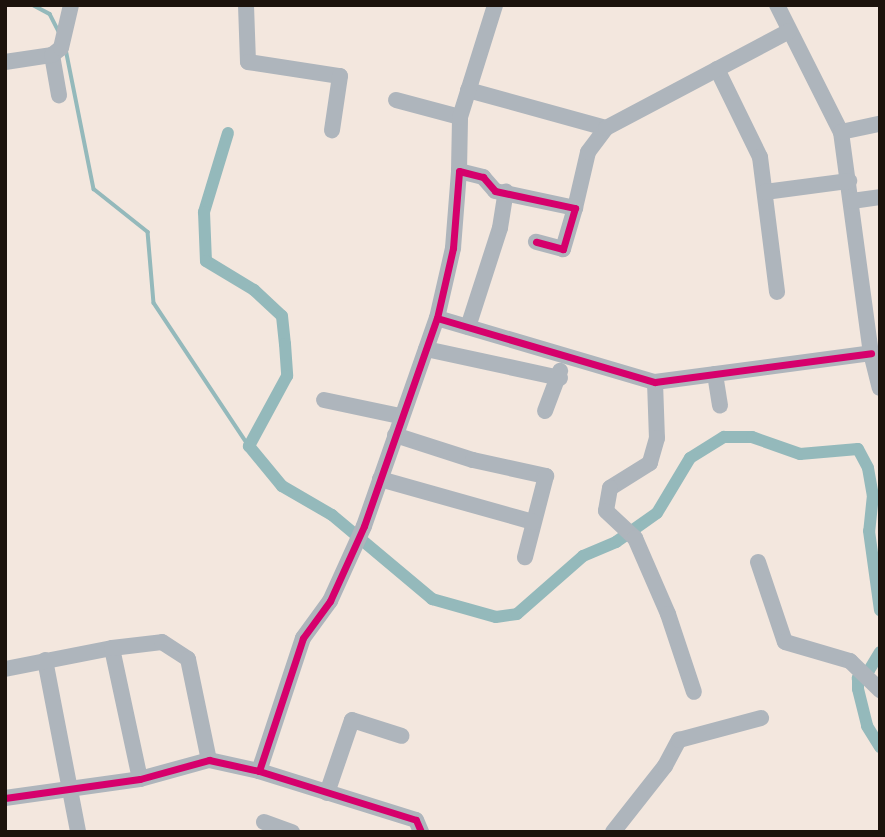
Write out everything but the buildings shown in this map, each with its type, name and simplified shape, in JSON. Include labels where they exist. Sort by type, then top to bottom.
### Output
[{"type":"street","points":[[59,95],[56,52],[67,32],[71,5]]},
{"type":"street","points":[[246,5],[248,62],[340,76],[332,130]]},
{"type":"street","points":[[259,771],[303,638],[330,601],[364,526],[400,416],[437,318],[453,248],[460,117],[495,5]]},
{"type":"street","points":[[777,5],[841,132],[871,353],[880,388]]},
{"type":"street","points":[[536,242],[564,249],[588,152],[606,128],[789,31]]},
{"type":"street","points":[[5,62],[56,52]]},
{"type":"street","points":[[717,69],[760,157],[777,292]]},
{"type":"street","points":[[468,90],[606,128]]},
{"type":"street","points":[[396,100],[460,117]]},
{"type":"street","points":[[841,132],[880,124]]},
{"type":"street","points":[[459,171],[483,177],[495,191],[506,191],[575,208]]},
{"type":"street","points":[[765,192],[849,181]]},
{"type":"street","points":[[468,327],[500,228],[506,191]]},
{"type":"street","points":[[852,201],[880,197]]},
{"type":"street","points":[[437,318],[654,382],[871,353]]},
{"type":"street","points":[[426,349],[560,378]]},
{"type":"street","points":[[545,411],[560,378],[560,354]]},
{"type":"street","points":[[715,374],[720,406]]},
{"type":"street","points":[[654,382],[657,439],[650,463],[610,488],[606,511],[630,533],[668,614],[694,692]]},
{"type":"street","points":[[324,400],[400,416]]},
{"type":"street","points":[[395,435],[473,460],[546,476],[525,556]]},
{"type":"street","points":[[380,479],[533,522]]},
{"type":"street","points":[[758,562],[785,642],[850,661],[875,685]]},
{"type":"street","points":[[5,669],[112,648],[162,642],[188,659],[209,760]]},
{"type":"street","points":[[112,648],[140,779]]},
{"type":"street","points":[[46,660],[78,832]]},
{"type":"street","points":[[613,832],[665,766],[679,740],[761,718]]},
{"type":"street","points":[[327,793],[352,720],[402,736]]},
{"type":"street","points":[[5,799],[140,779],[209,760],[259,771],[416,820],[421,832]]},
{"type":"street","points":[[264,822],[292,832]]},
{"type":"waterway","points":[[33,5],[50,14],[59,32]]},
{"type":"waterway","points":[[66,49],[94,189],[148,232],[154,303],[249,446]]},
{"type":"waterway","points":[[228,133],[204,212],[206,261],[254,290],[282,316],[285,344],[287,376],[249,446],[282,486],[332,515],[432,599],[496,617],[517,614],[583,556],[616,542],[657,513],[690,458],[724,437],[752,437],[800,454],[858,449],[868,468],[873,495],[869,531],[880,610]]},
{"type":"waterway","points":[[880,652],[869,670],[858,678],[867,726],[880,747]]},
{"type":"cycle path","points":[[259,771],[303,638],[330,601],[364,526],[437,318],[453,248],[459,171],[483,177],[495,191],[575,208],[563,249],[536,242]]},
{"type":"cycle path","points":[[437,318],[655,382],[871,353]]},
{"type":"cycle path","points":[[5,798],[140,779],[209,760],[259,771],[416,820],[421,832]]}]
